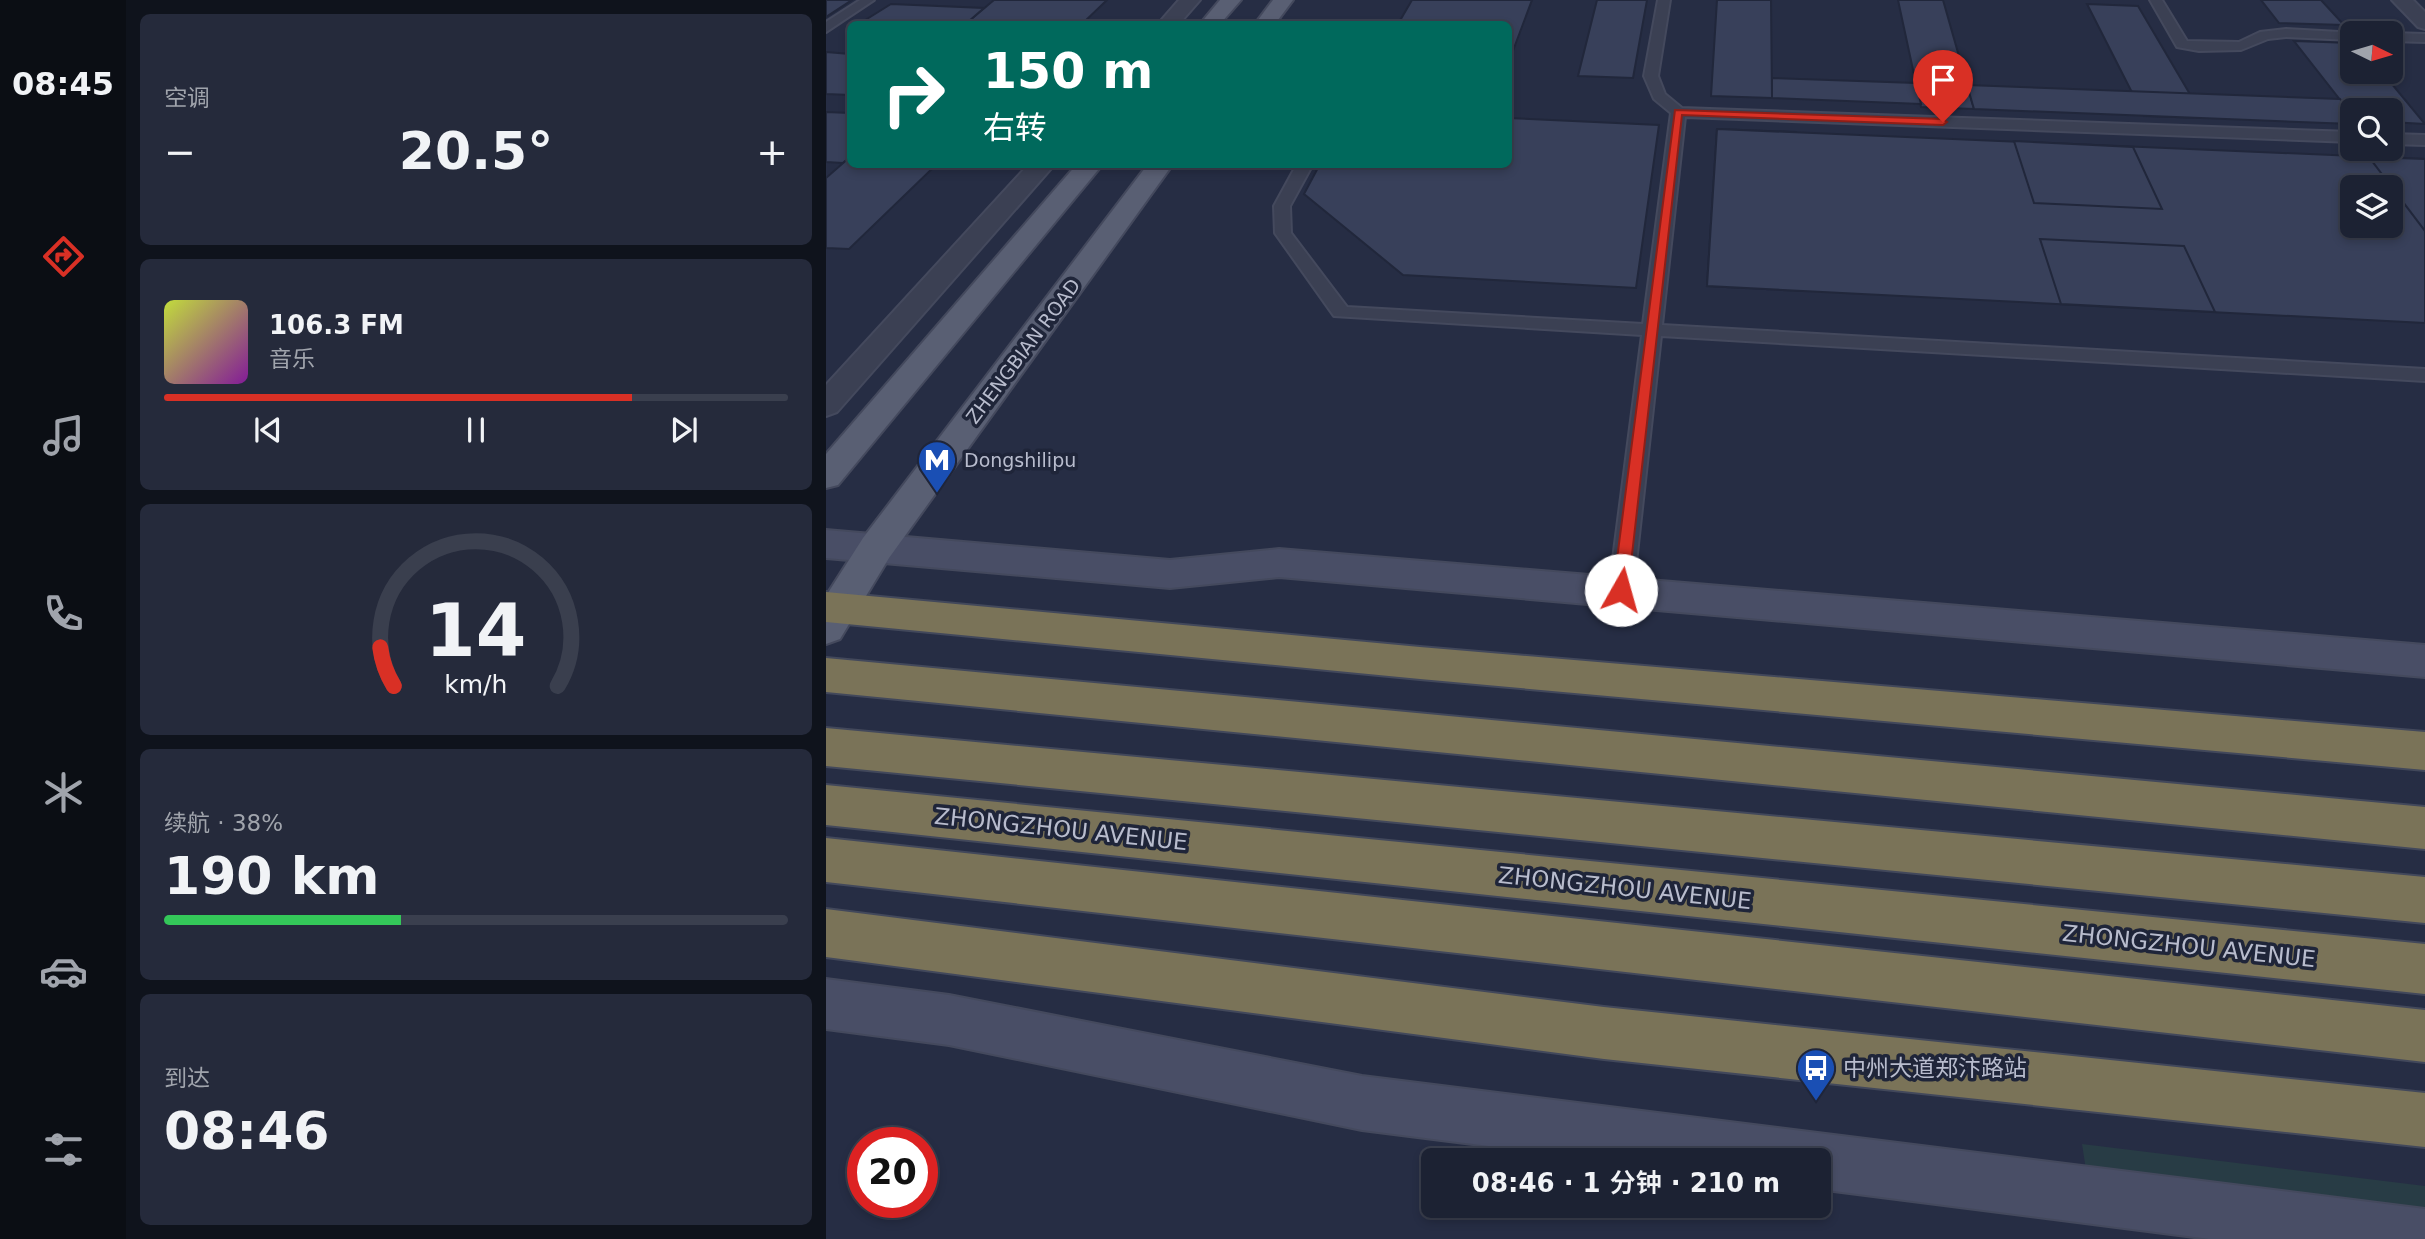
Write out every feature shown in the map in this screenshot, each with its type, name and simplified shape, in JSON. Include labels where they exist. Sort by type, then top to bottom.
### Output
[{"type":"highway","points":[[830,614],[2425,751]]},
{"type":"highway","points":[[826,675],[2425,828]]},
{"type":"highway","points":[[826,747],[2425,901]]},
{"type":"highway","name":"ZHONGZHOU AVENUE","points":[[826,805],[2425,969]]},
{"type":"highway","points":[[826,860],[2425,1036]]},
{"type":"highway","points":[[826,933],[1604,1033],[2425,1120]]},
{"type":"main road","points":[[1213,21],[1231,0]]},
{"type":"main road","points":[[1267,21],[1283,0]]},
{"type":"main road","points":[[826,476],[1088,168]]},
{"type":"main road","name":"ZHENGBIAN ROAD","points":[[830,614],[1158,168]]},
{"type":"street","points":[[1171,21],[1190,0]]},
{"type":"street","points":[[2402,0],[2425,23]]},
{"type":"street","points":[[826,405],[1038,168]]},
{"type":"street","points":[[826,544],[1170,574],[1279,563],[1621,590],[2425,661]]},
{"type":"street","points":[[826,1004],[948,1020],[1362,1104],[1716,1148]]},
{"type":"street","points":[[1831,1163],[2425,1238]]},
{"type":"lane","points":[[826,28],[868,0]]},
{"type":"lane","points":[[1664,0],[1651,76],[1659,96],[1678,112],[2340,137]]},
{"type":"lane","points":[[2156,0],[2182,44],[2199,47],[2241,46],[2265,35],[2286,33],[2340,35]]},
{"type":"lane","points":[[2403,37],[2425,38]]},
{"type":"lane","points":[[1621,590],[1678,112]]},
{"type":"lane","points":[[2403,139],[2425,140]]},
{"type":"lane","points":[[1303,168],[1282,206],[1283,233],[1341,312],[2425,375]]},
{"type":"shaded area","points":[[2082,1144],[2425,1186],[2425,1214],[2086,1170]]},
{"type":"building","points":[[826,0],[852,0],[826,17]]},
{"type":"building","points":[[994,0],[1107,0],[1085,21],[969,21]]},
{"type":"building","points":[[1412,0],[1532,0],[1512,53],[1512,21],[1400,21]]},
{"type":"building","points":[[1597,0],[1647,0],[1633,78],[1578,76]]},
{"type":"building","points":[[1717,0],[1771,0],[1772,98],[1711,96]]},
{"type":"building","points":[[1898,0],[1943,0],[1974,109],[1921,107]]},
{"type":"building","points":[[2261,0],[2321,0],[2340,21],[2340,25],[2279,23]]},
{"type":"building","points":[[891,4],[984,8],[969,21],[864,21]]},
{"type":"building","points":[[2087,4],[2138,6],[2204,118],[2144,116]]},
{"type":"building","points":[[2294,41],[2340,43],[2340,84],[2392,84],[2425,124],[2403,123],[2403,98],[2340,100]]},
{"type":"building","points":[[826,52],[847,54],[847,95],[826,94]]},
{"type":"building","points":[[1772,78],[1916,83],[1921,104],[1772,98]]},
{"type":"building","points":[[1967,85],[2340,99],[2340,124],[1974,109]]},
{"type":"building","points":[[826,112],[847,113],[847,160],[843,163],[826,162]]},
{"type":"building","points":[[1512,118],[1659,125],[1636,288],[1403,275],[1304,194],[1318,168],[1512,168]]},
{"type":"building","points":[[1717,129],[1796,132],[1802,291],[1707,286]]},
{"type":"building","points":[[1717,129],[2340,155],[2340,161],[2425,159],[2425,323],[1707,286]]},
{"type":"building","points":[[2014,141],[2133,147],[2162,209],[2034,203]]},
{"type":"building","points":[[2425,159],[2425,231],[2403,202],[2403,175],[2383,175],[2372,161]]},
{"type":"building","points":[[847,160],[847,168],[933,168],[849,249],[826,248],[826,178]]},
{"type":"building","points":[[2040,239],[2184,246],[2215,312],[2061,304]]},
{"type":"place","name":"Dongshilipu","points":[[937,494]]},
{"type":"place","name":"中州大道郑汴路站","points":[[1816,1102]]},
{"type":"route","points":[[1621,590],[1678,112],[1943,122]]}]
